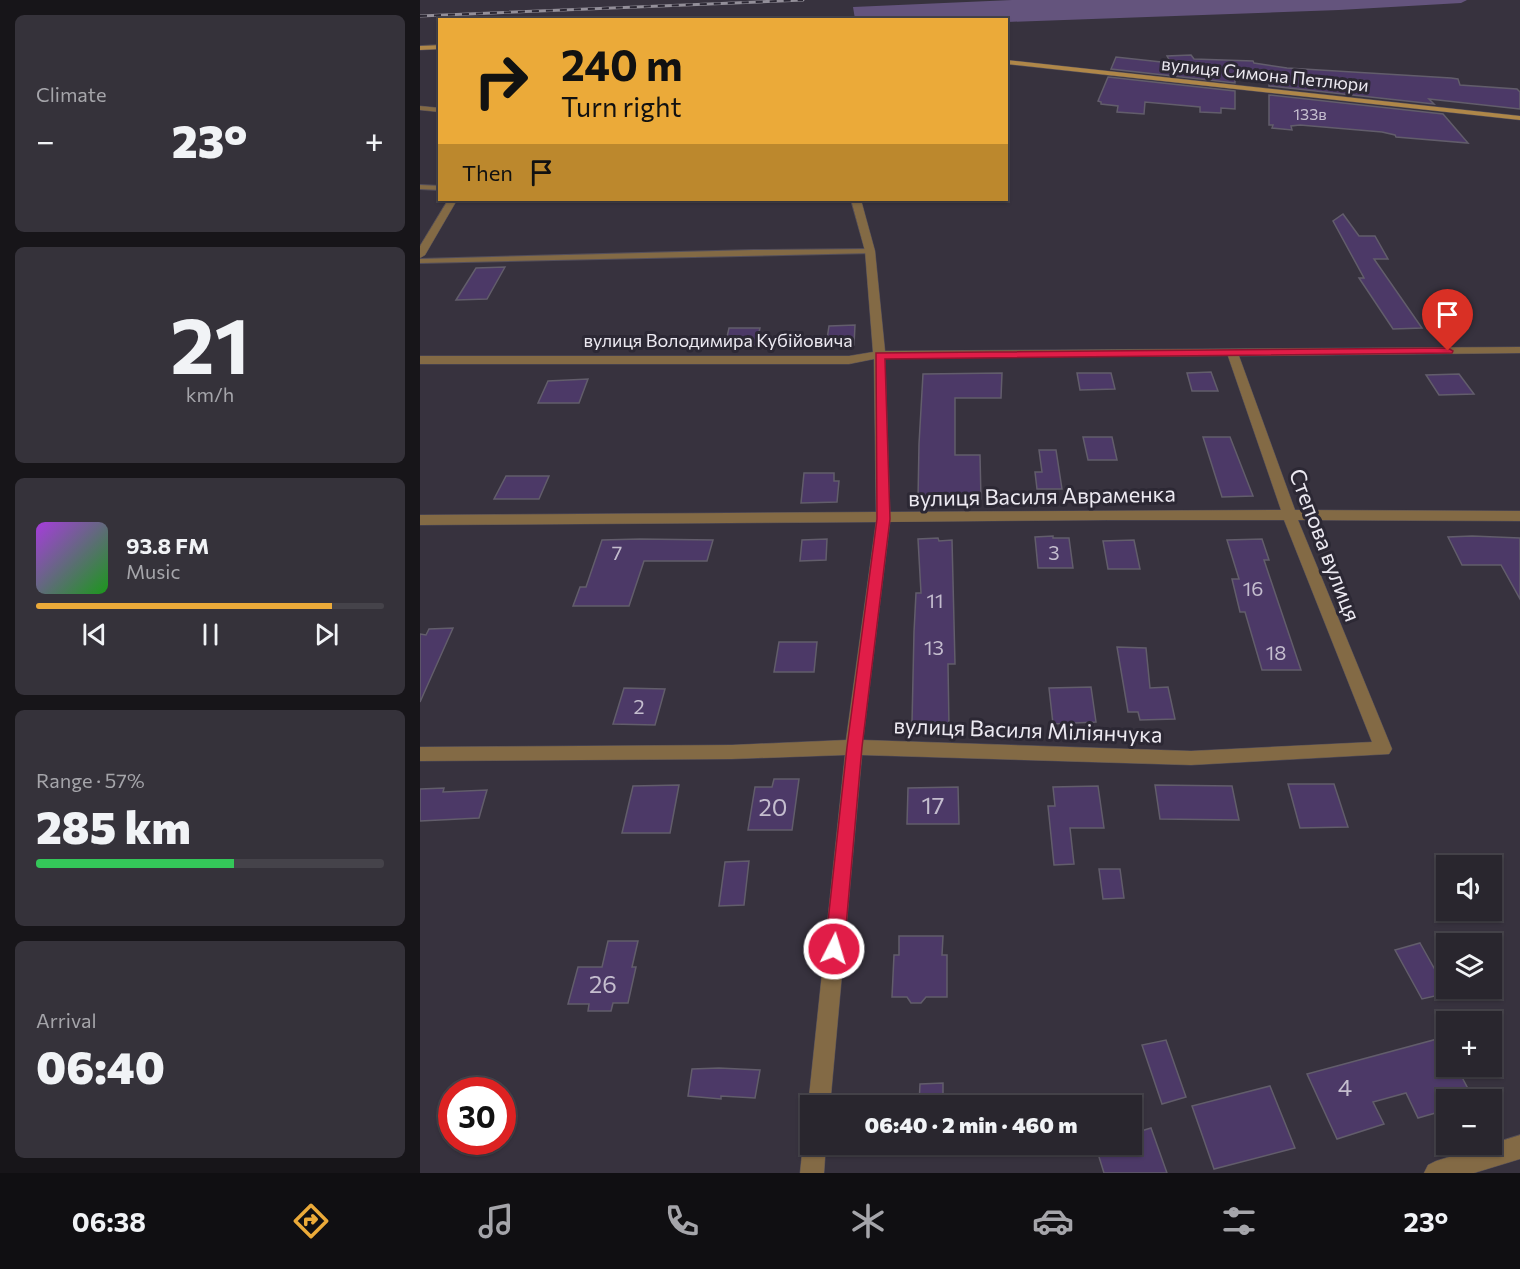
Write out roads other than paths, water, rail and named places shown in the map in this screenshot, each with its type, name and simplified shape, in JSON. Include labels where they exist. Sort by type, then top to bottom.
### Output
[{"type":"street","points":[[420,48],[438,47]]},
{"type":"street","name":"вулиця Симона Петлюри","points":[[1008,62],[1520,118]]},
{"type":"street","points":[[420,108],[438,110]]},
{"type":"street","points":[[420,255],[451,201]]},
{"type":"street","points":[[820,1095],[854,747],[883,519],[879,356],[870,251],[856,201]]},
{"type":"street","name":"вулиця Володимира Кубійовича","points":[[420,360],[849,360],[879,356],[1520,350]]},
{"type":"street","name":"Степова вулиця","points":[[1233,354],[1289,514],[1383,749]]},
{"type":"street","name":"вулиця Василя Авраменка","points":[[420,520],[883,519],[1289,514],[1520,516]]},
{"type":"street","name":"вулиця Василя Міліянчука","points":[[420,754],[732,752],[854,747],[1191,758],[1383,749]]},
{"type":"street","points":[[1436,1173],[1520,1147]]},
{"type":"street","points":[[812,1173],[814,1155]]},
{"type":"lane","points":[[420,187],[438,188]]},
{"type":"lane","points":[[420,261],[462,262],[753,252],[870,251]]},
{"type":"railway","points":[[420,16],[803,0]]}]
